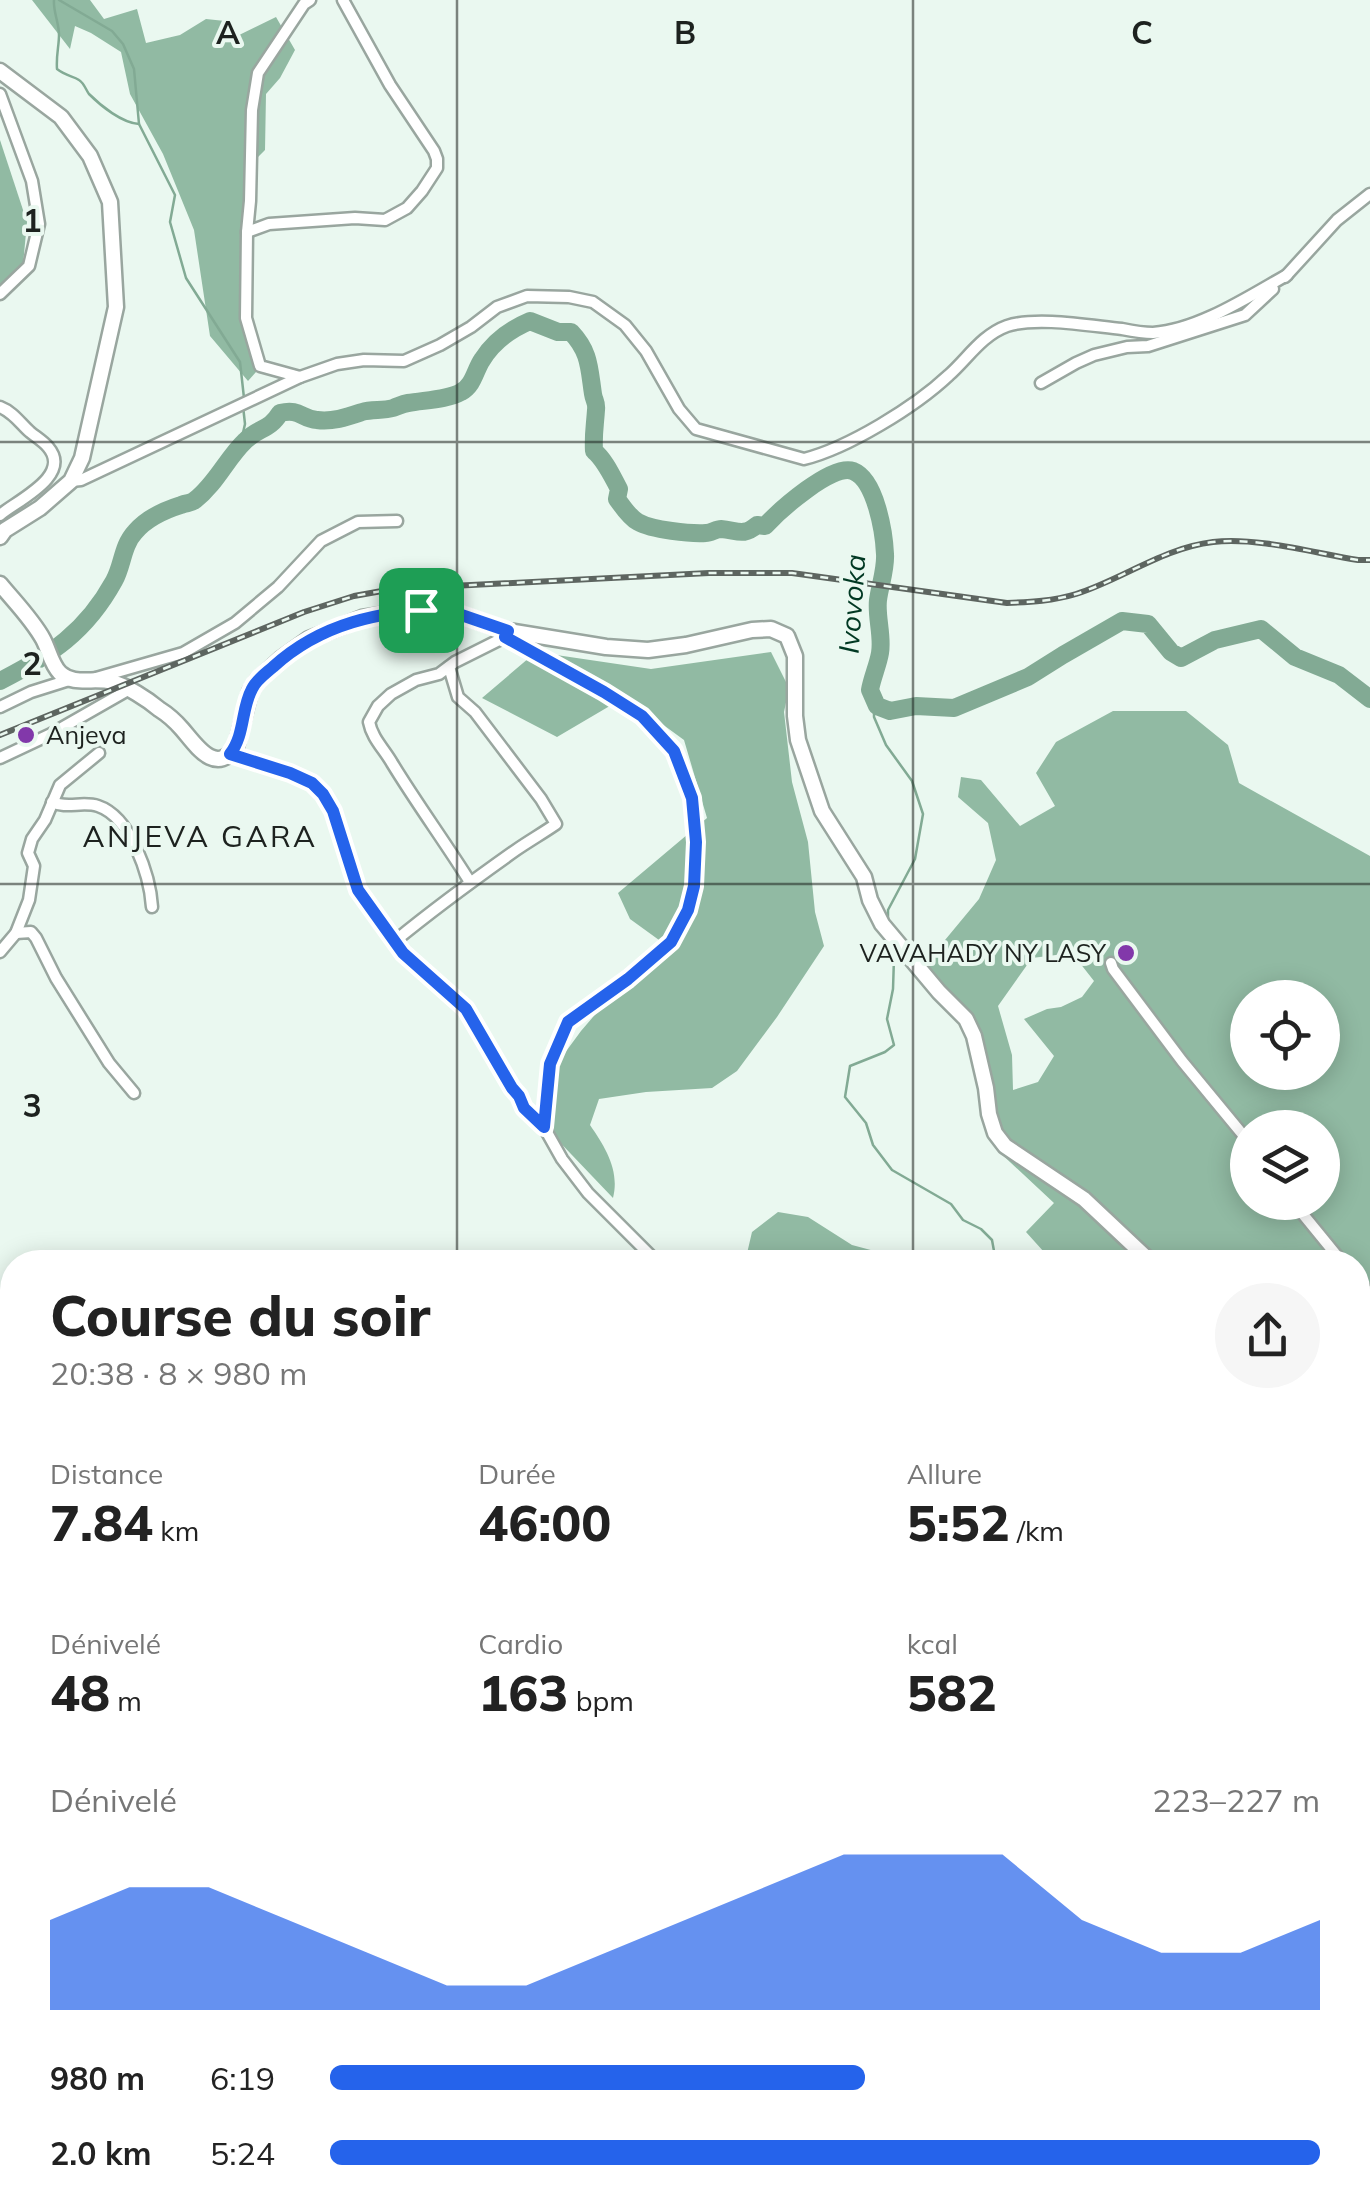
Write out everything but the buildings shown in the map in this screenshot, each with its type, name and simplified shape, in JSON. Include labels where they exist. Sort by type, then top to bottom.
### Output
[{"type":"street","points":[[300,377],[260,366],[246,318],[247,232],[252,110],[258,74],[310,0]]},
{"type":"street","points":[[247,232],[269,224],[355,218],[385,220],[407,208],[437,168],[434,150],[370,52],[342,0]]},
{"type":"street","points":[[0,72],[61,117],[90,156],[110,202],[116,307],[82,458],[71,481],[0,537]]},
{"type":"street","points":[[0,94],[32,182],[39,224],[29,266],[0,294]]},
{"type":"street","points":[[1042,383],[1094,356],[1127,346],[1148,346],[1245,315],[1287,276],[1337,220],[1370,194]]},
{"type":"street","points":[[71,481],[81,480],[300,377],[337,364],[404,361],[440,345],[497,307],[528,296],[569,296],[593,302],[625,326],[646,350],[679,409],[696,429],[804,459],[821,455],[906,408],[949,376],[978,344],[1008,326],[1045,322],[1152,333],[1201,319],[1287,276]]},
{"type":"street","points":[[0,407],[52,450],[54,463],[37,490],[0,515]]},
{"type":"street","points":[[90,680],[183,653],[235,623],[321,541],[358,522],[397,521]]},
{"type":"street","points":[[0,584],[42,637],[63,675]]},
{"type":"street","points":[[0,707],[63,675],[110,681],[159,709],[201,752],[221,758],[230,754],[240,737],[250,692],[257,681],[295,649],[332,628],[362,618],[444,609],[506,634],[642,716],[674,751],[692,798],[694,886],[688,910],[671,942],[568,1022],[550,1064],[544,1127]]},
{"type":"street","points":[[470,882],[371,734],[369,722],[378,706],[392,694],[416,680],[440,674],[506,634],[648,650],[752,630],[771,629],[787,636],[795,656],[794,716],[798,740],[822,811],[864,877],[870,900],[887,930],[938,992],[966,1019],[974,1036],[996,1133],[1005,1146],[1084,1199],[1138,1250]]},
{"type":"street","points":[[395,941],[470,882],[556,824],[476,712],[458,697],[449,667]]},
{"type":"street","points":[[0,758],[128,690]]},
{"type":"street","points":[[0,952],[16,934],[33,881],[34,866],[28,853],[32,839],[60,786],[98,752]]},
{"type":"street","points":[[230,754],[290,773],[312,783],[323,794],[333,811],[358,890],[403,953],[466,1009],[524,1108],[544,1127],[562,1160],[588,1193],[645,1250]]},
{"type":"street","points":[[52,802],[59,806],[96,805],[118,818],[136,848],[152,907]]},
{"type":"street","points":[[16,934],[30,932],[36,938],[109,1063],[134,1093]]},
{"type":"street","points":[[1111,963],[1230,1119]]},
{"type":"street","points":[[1308,1220],[1332,1250]]},
{"type":"green space","points":[[32,0],[90,0],[104,19],[137,9],[146,43],[180,35],[206,19],[225,21],[233,38],[276,17],[295,50],[266,94],[265,150],[246,169],[244,326],[256,372],[248,381],[210,336],[194,230],[163,154],[130,94],[121,52],[75,26],[70,49]]},
{"type":"green space","points":[[0,140],[27,222],[23,265],[0,288]]},
{"type":"green space","points":[[536,652],[651,669],[771,652],[789,688],[784,712],[792,782],[808,842],[815,912],[824,946],[737,1071],[712,1088],[599,1099],[590,1125],[613,1168],[613,1198],[550,1132],[553,1069],[659,940],[630,919],[618,893],[707,818],[684,740],[625,697],[557,737],[482,698]]},
{"type":"green space","points":[[1113,711],[1186,711],[1228,745],[1239,783],[1370,856],[1370,1250],[1042,1250],[1026,1232],[1054,1203],[996,1149],[974,1036],[921,969],[979,899],[996,860],[988,823],[958,797],[961,777],[981,780],[1020,826],[1055,806],[1036,773],[1056,742]],"holes":[[[1072,953],[1094,981],[1082,997],[1024,1019],[1054,1056],[1038,1082],[1013,1090],[1012,1055],[998,1006],[1032,958]]]},
{"type":"green space","points":[[778,1212],[808,1217],[852,1245],[871,1250],[748,1250],[752,1232]]},
{"type":"waterway","points":[[54,0],[59,35],[57,69],[81,81],[89,94],[112,113],[139,124]]},
{"type":"waterway","points":[[59,0],[112,31],[123,44],[134,69],[139,124],[175,195],[170,222],[186,278],[240,362],[244,398]]},
{"type":"waterway","name":"Ivovoka","points":[[0,681],[35,662],[79,628],[114,581],[135,532],[156,516],[195,500],[245,441],[280,413],[340,419],[455,395],[469,385],[497,342],[530,321],[558,332],[571,332],[582,346],[596,405],[594,451],[619,489],[617,499],[638,522],[682,532],[744,532],[757,525],[765,526],[806,490],[832,474],[844,470],[861,476],[877,508],[885,554],[878,606],[880,653],[870,690],[877,706],[890,711],[916,706],[954,708],[1028,677],[1122,621],[1148,624],[1181,658],[1215,640],[1261,629],[1295,657],[1339,675],[1370,699]]},
{"type":"waterway","points":[[240,446],[245,424],[243,406]]},
{"type":"waterway","points":[[874,698],[874,717],[886,745],[912,781],[923,814],[915,859],[888,910],[888,922]]},
{"type":"waterway","points":[[887,940],[894,958],[887,1019],[894,1045],[850,1066],[845,1097],[866,1123],[873,1145],[892,1170],[951,1204],[963,1220],[992,1240],[994,1250]]},
{"type":"railway","points":[[0,735],[304,612],[393,589],[709,573],[792,573],[1007,603],[1076,594],[1160,557],[1213,542],[1267,544],[1370,560]]},
{"type":"place","name":"Anjeva","points":[[26,735]]},
{"type":"place","name":"VAVAHADY NY LASY","points":[[1126,953]]},
{"type":"district","name":"ANJEVA GARA","points":[[200,837]]},
{"type":"route","points":[[444,609],[508,631],[505,637],[642,716],[674,751],[692,798],[696,842],[694,886],[688,910],[671,942],[568,1022],[550,1064],[544,1127],[524,1108],[466,1009],[403,953],[358,890],[333,811],[323,794],[312,783],[290,773],[230,754],[240,737],[250,692],[282,659],[309,639],[348,622],[421,610],[444,609]]}]
